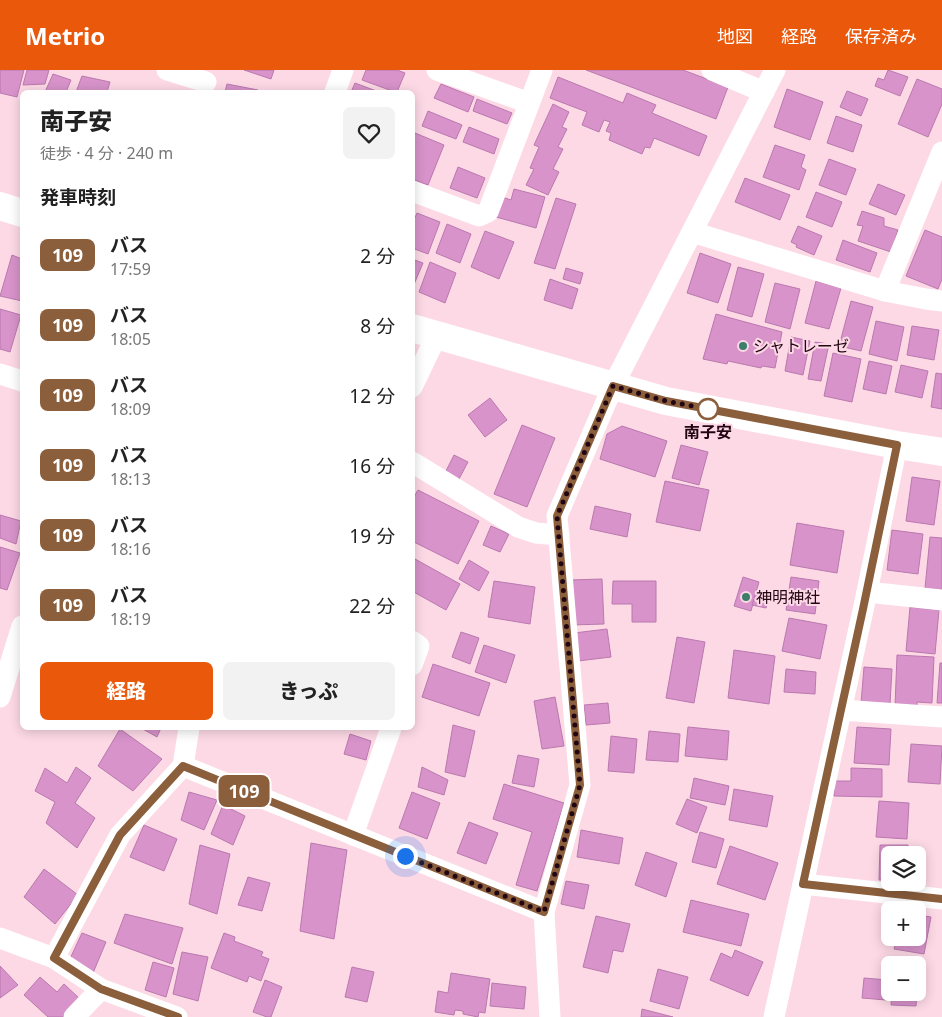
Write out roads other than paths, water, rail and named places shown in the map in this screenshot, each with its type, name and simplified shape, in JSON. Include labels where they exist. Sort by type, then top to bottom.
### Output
[{"type":"street","points":[[167,70],[208,82]]},
{"type":"street","points":[[336,90],[343,70]]},
{"type":"street","points":[[437,70],[529,103]]},
{"type":"street","points":[[415,192],[480,216],[488,212],[542,70]]},
{"type":"street","points":[[712,70],[764,92]]},
{"type":"street","points":[[550,1017],[544,912],[580,785],[557,516],[613,386],[775,70]]},
{"type":"street","points":[[885,291],[937,177],[942,152]]},
{"type":"street","points":[[0,206],[20,212]]},
{"type":"street","points":[[692,232],[885,291],[926,300],[942,301]]},
{"type":"street","points":[[415,374],[425,332],[666,401],[942,452]]},
{"type":"street","points":[[0,374],[20,380]]},
{"type":"street","points":[[774,1017],[867,592],[897,445]]},
{"type":"street","points":[[415,464],[518,527],[536,534],[559,535]]},
{"type":"street","points":[[867,592],[942,600]]},
{"type":"street","points":[[0,697],[20,632]]},
{"type":"street","points":[[415,643],[419,646],[415,657]]},
{"type":"street","points":[[841,710],[942,717]]},
{"type":"street","points":[[54,958],[120,835],[183,766],[189,730]]},
{"type":"street","points":[[353,835],[389,730]]},
{"type":"street","points":[[183,766],[544,912]]},
{"type":"street","points":[[803,884],[942,899]]},
{"type":"street","points":[[0,938],[54,958],[101,989],[178,1017]]},
{"type":"street","points":[[74,1017],[101,989]]},
{"type":"place","name":"シャトレーゼ","points":[[743,346]]},
{"type":"place","name":"南子安","points":[[708,409]]},
{"type":"place","name":"神明神社","points":[[746,597]]}]
